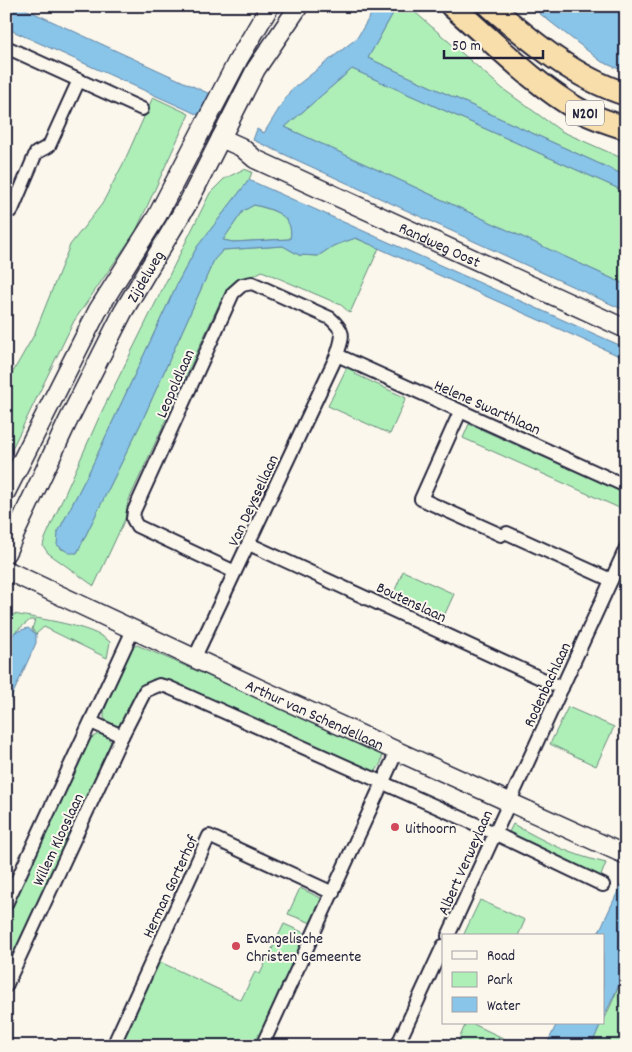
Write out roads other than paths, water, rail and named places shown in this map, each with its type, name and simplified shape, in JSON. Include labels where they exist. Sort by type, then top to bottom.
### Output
[{"type":"highway","name":"N201","points":[[452,6],[522,68],[565,101],[581,111],[626,128]]},
{"type":"highway","name":"N201","points":[[490,6],[557,59],[596,82],[626,94]]},
{"type":"main road","name":"Zijdelweg","points":[[6,492],[98,310],[157,216],[238,60],[270,6]]},
{"type":"main road","name":"Zijdelweg","points":[[6,553],[67,423],[123,312],[188,203],[268,49],[299,6]]},
{"type":"main road","name":"Randweg Oost","points":[[220,140],[241,147],[255,160],[626,329]]},
{"type":"main road","name":"Arthur van Schendellaan","points":[[6,570],[194,659],[626,854]]},
{"type":"street","points":[[6,47],[142,109]]},
{"type":"street","points":[[12,210],[36,153],[49,146],[79,80]]},
{"type":"street","name":"Leopoldlaan","points":[[236,572],[137,526],[133,519],[134,512],[233,293],[242,285],[252,283],[330,318],[340,326],[343,336],[337,355]]},
{"type":"street","name":"Helene Swarthlaan","points":[[337,355],[626,486]]},
{"type":"street","name":"Van Deyssellaan","points":[[194,659],[337,355]]},
{"type":"street","points":[[460,412],[421,499],[611,580]]},
{"type":"street","name":"Boutenslaan","points":[[249,544],[562,688]]},
{"type":"street","name":"Rodenbachlaan","points":[[509,801],[626,548]]},
{"type":"street","name":"Willem Klooslaan","points":[[6,904],[133,630]]},
{"type":"street","points":[[91,722],[122,736],[145,691],[159,685],[473,823],[603,885]]},
{"type":"street","name":"Willem Klooslaan","points":[[6,986],[122,736]]},
{"type":"street","points":[[262,1046],[397,751]]},
{"type":"street","name":"Albert Verweylaan","points":[[449,934],[509,801]]},
{"type":"street","name":"Herman Gorterhof","points":[[113,1046],[209,836],[333,892]]},
{"type":"street","points":[[397,1046],[442,948]]},
{"type":"water","points":[[6,6],[19,6],[212,95],[203,117],[6,28]]},
{"type":"water","points":[[376,6],[397,6],[368,58],[626,176],[626,192],[352,69],[285,127],[626,285],[626,311],[253,140],[257,129],[264,133],[290,91],[357,38]]},
{"type":"water","points":[[530,6],[626,6],[626,72],[602,62]]},
{"type":"water","points":[[249,180],[626,348],[626,359],[356,238],[333,246],[318,256],[299,255],[283,246],[223,250],[214,260],[142,421],[77,553],[69,553],[57,545],[58,532],[91,468],[178,282],[197,247]],"holes":[[[254,205],[275,211],[286,219],[291,231],[290,239],[233,242],[223,240],[243,211]]]},
{"type":"water","points":[[28,628],[36,634],[36,643],[6,709],[6,644],[15,632]]},
{"type":"water","points":[[621,885],[626,885],[626,970],[604,1017],[604,934],[598,934]]},
{"type":"water","points":[[557,1024],[601,1024],[591,1046],[546,1046]]},
{"type":"place","name":"Uithoorn","points":[[395,827]]},
{"type":"place","name":"Evangelische Christen Gemeente","points":[[236,946]]}]
